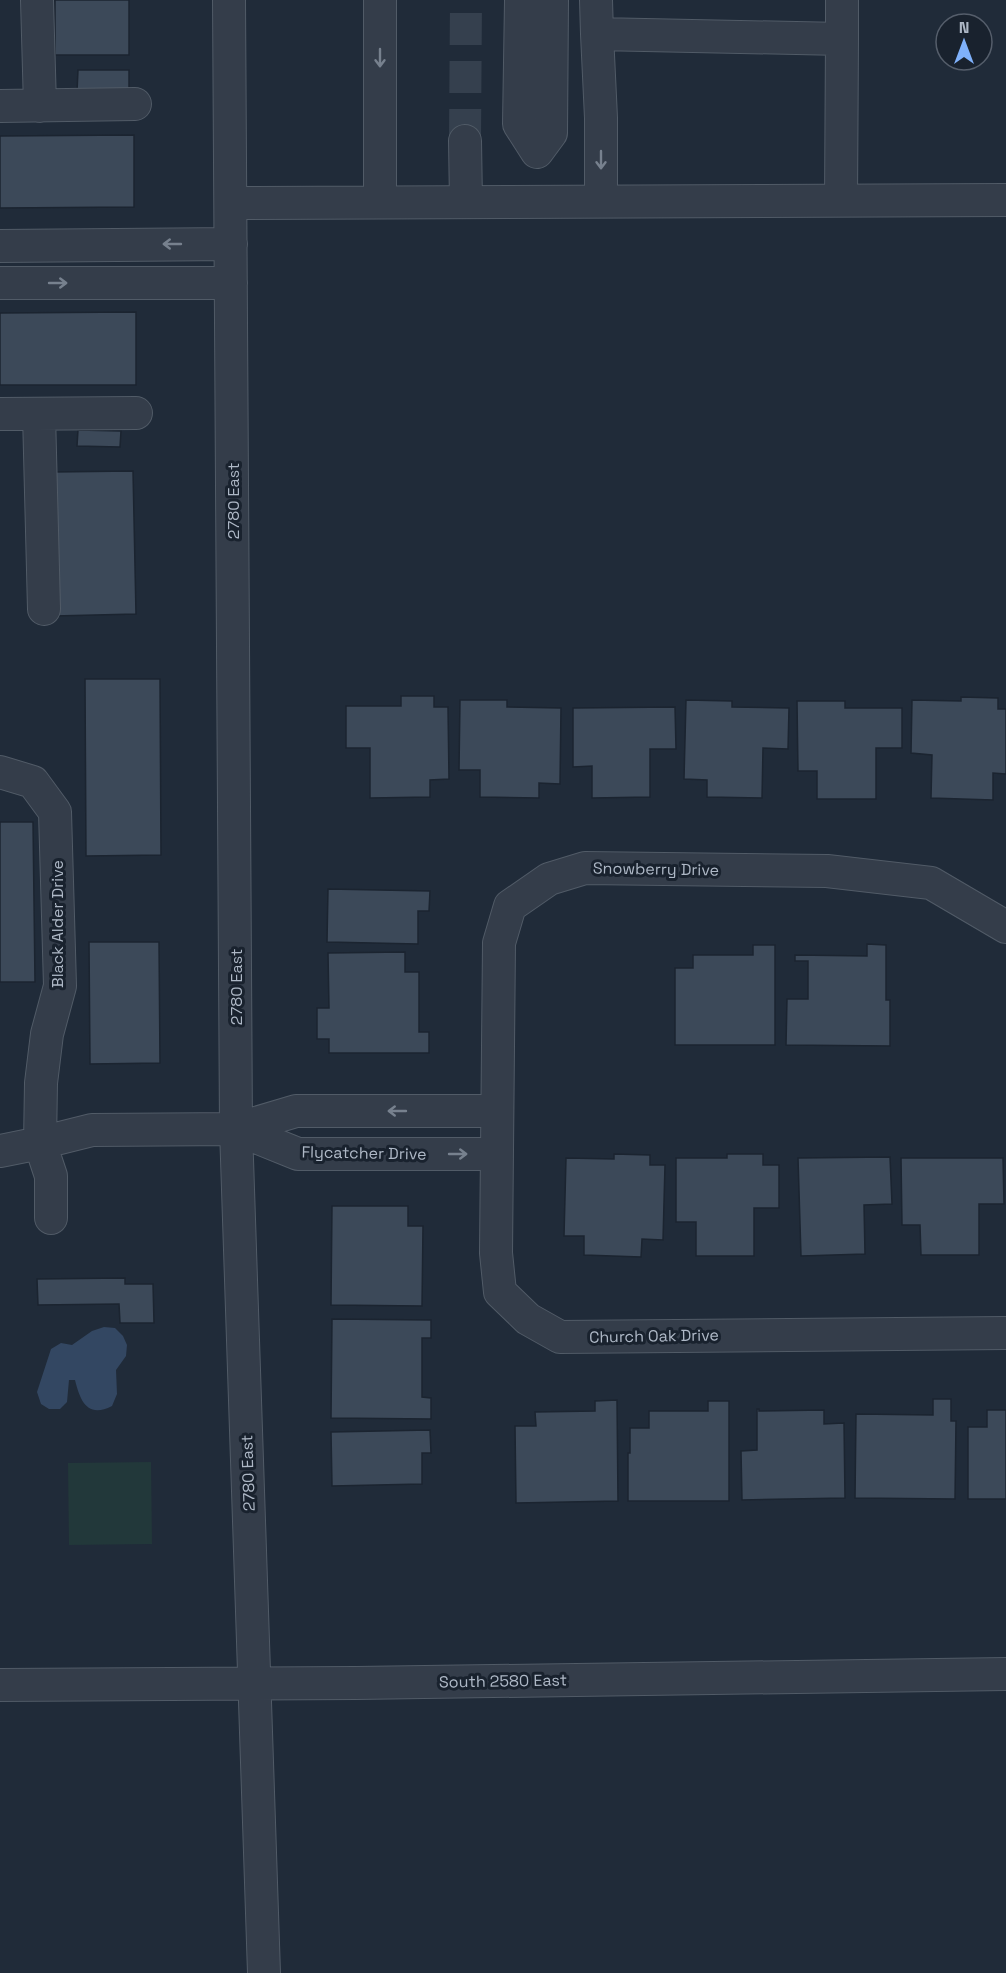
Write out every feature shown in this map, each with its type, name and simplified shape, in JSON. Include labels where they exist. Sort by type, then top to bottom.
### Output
[{"type":"street","points":[[37,0],[40,106]]},
{"type":"street","name":"2780 East","points":[[229,0],[236,1129],[264,1973]]},
{"type":"street","points":[[380,0],[380,202]]},
{"type":"street","points":[[596,0],[601,118],[601,201]]},
{"type":"street","points":[[841,200],[842,0]]},
{"type":"street","points":[[536,202],[537,152],[550,133],[537,1]]},
{"type":"street","points":[[597,34],[842,39]]},
{"type":"street","points":[[0,106],[135,104]]},
{"type":"street","points":[[465,141],[466,202]]},
{"type":"street","points":[[231,203],[1006,200]]},
{"type":"street","points":[[0,246],[231,244]]},
{"type":"street","points":[[0,283],[231,283]]},
{"type":"street","points":[[0,414],[136,413]]},
{"type":"street","points":[[39,414],[44,609]]},
{"type":"street","name":"Black Alder Drive","points":[[0,772],[33,782],[55,812],[60,986],[47,1034],[41,1083],[40,1143],[51,1176],[51,1218]]},
{"type":"street","name":"Snowberry Drive","points":[[497,1111],[499,943],[510,906],[549,879],[585,868],[827,871],[931,883],[1006,927]]},
{"type":"street","name":"Flycatcher Drive","points":[[0,1151],[92,1130],[236,1129],[296,1111],[497,1111]]},
{"type":"street","name":"Church Oak Drive","points":[[497,1111],[496,1253],[500,1292],[528,1319],[560,1337],[1006,1333]]},
{"type":"street","name":"Flycatcher Drive","points":[[236,1129],[298,1154],[497,1154]]},
{"type":"street","name":"South 2580 East","points":[[0,1685],[1006,1674]]},
{"type":"green space","points":[[151,1462],[152,1544],[69,1545],[68,1463]]},
{"type":"water","points":[[104,1327],[115,1328],[123,1336],[127,1345],[126,1356],[116,1370],[117,1394],[112,1406],[91,1409],[82,1400],[75,1380],[69,1380],[67,1402],[60,1409],[49,1409],[41,1404],[37,1392],[51,1349],[61,1343],[72,1345],[92,1331]]},
{"type":"building","points":[[55,0],[129,0],[129,55],[55,55]]},
{"type":"building","points":[[78,70],[129,70],[129,92],[77,92]]},
{"type":"building","points":[[134,135],[134,207],[0,208],[0,136]]},
{"type":"building","points":[[136,312],[136,385],[0,385],[0,313]]},
{"type":"building","points":[[78,430],[121,431],[120,447],[77,446]]},
{"type":"building","points":[[133,471],[136,614],[54,616],[52,472]]},
{"type":"building","points":[[85,679],[160,679],[161,855],[86,856]]},
{"type":"building","points":[[401,696],[434,696],[434,707],[448,707],[449,779],[430,780],[430,797],[370,798],[370,748],[346,748],[346,706],[401,706]]},
{"type":"building","points":[[961,697],[998,698],[998,709],[1006,709],[1006,774],[993,773],[993,800],[931,798],[932,755],[911,753],[912,700],[961,701]]},
{"type":"building","points":[[460,700],[507,700],[507,707],[561,708],[560,784],[539,783],[539,798],[480,797],[480,770],[459,770]]},
{"type":"building","points":[[686,700],[732,701],[732,707],[789,708],[788,749],[763,748],[762,798],[707,797],[707,780],[684,779]]},
{"type":"building","points":[[797,701],[845,701],[845,708],[902,708],[902,748],[876,748],[876,799],[817,799],[817,771],[798,771]]},
{"type":"building","points":[[675,707],[676,749],[650,749],[650,797],[592,798],[592,766],[573,767],[573,708]]},
{"type":"building","points":[[0,822],[33,822],[35,982],[0,982]]},
{"type":"building","points":[[328,889],[430,891],[429,911],[418,911],[418,944],[327,942]]},
{"type":"building","points":[[89,942],[159,942],[160,1063],[90,1064]]},
{"type":"building","points":[[867,944],[886,945],[886,1000],[890,1000],[890,1046],[786,1045],[787,999],[808,999],[808,961],[795,961],[795,955],[867,956]]},
{"type":"building","points":[[753,945],[775,945],[775,1045],[675,1045],[675,968],[693,968],[693,955],[753,955]]},
{"type":"building","points":[[405,952],[405,972],[419,972],[419,1032],[429,1032],[429,1053],[329,1053],[329,1039],[317,1039],[317,1008],[329,1008],[328,953]]},
{"type":"building","points":[[614,1154],[650,1155],[650,1165],[665,1165],[663,1240],[642,1239],[641,1257],[584,1255],[584,1236],[564,1236],[566,1158],[614,1159]]},
{"type":"building","points":[[727,1154],[763,1154],[763,1165],[779,1165],[779,1208],[754,1208],[754,1256],[696,1256],[696,1222],[676,1222],[676,1158],[727,1158]]},
{"type":"building","points":[[890,1157],[892,1204],[864,1205],[865,1254],[801,1256],[798,1158]]},
{"type":"building","points":[[901,1158],[1003,1158],[1004,1204],[979,1204],[979,1255],[921,1255],[920,1225],[902,1225]]},
{"type":"building","points":[[332,1206],[408,1206],[408,1226],[423,1226],[422,1306],[331,1305]]},
{"type":"building","points":[[125,1278],[125,1284],[153,1284],[154,1323],[120,1323],[119,1304],[38,1305],[37,1279]]},
{"type":"building","points":[[332,1319],[431,1320],[431,1338],[422,1338],[422,1397],[431,1398],[431,1419],[331,1418]]},
{"type":"building","points":[[933,1399],[951,1399],[951,1421],[956,1421],[955,1499],[855,1498],[856,1414],[933,1415]]},
{"type":"building","points":[[617,1400],[618,1501],[516,1503],[515,1426],[536,1426],[535,1412],[595,1411],[595,1401]]},
{"type":"building","points":[[708,1401],[729,1401],[729,1501],[628,1501],[630,1428],[649,1428],[649,1411],[708,1411]]},
{"type":"building","points":[[757,1409],[759,1411],[824,1410],[824,1424],[844,1423],[845,1498],[742,1500],[741,1451],[757,1450]]},
{"type":"building","points":[[987,1410],[1006,1410],[1006,1499],[968,1499],[968,1427],[987,1427]]},
{"type":"building","points":[[430,1430],[431,1453],[422,1453],[422,1484],[332,1486],[331,1432]]},
{"type":"tunnel","points":[[465,141],[466,0]]}]
